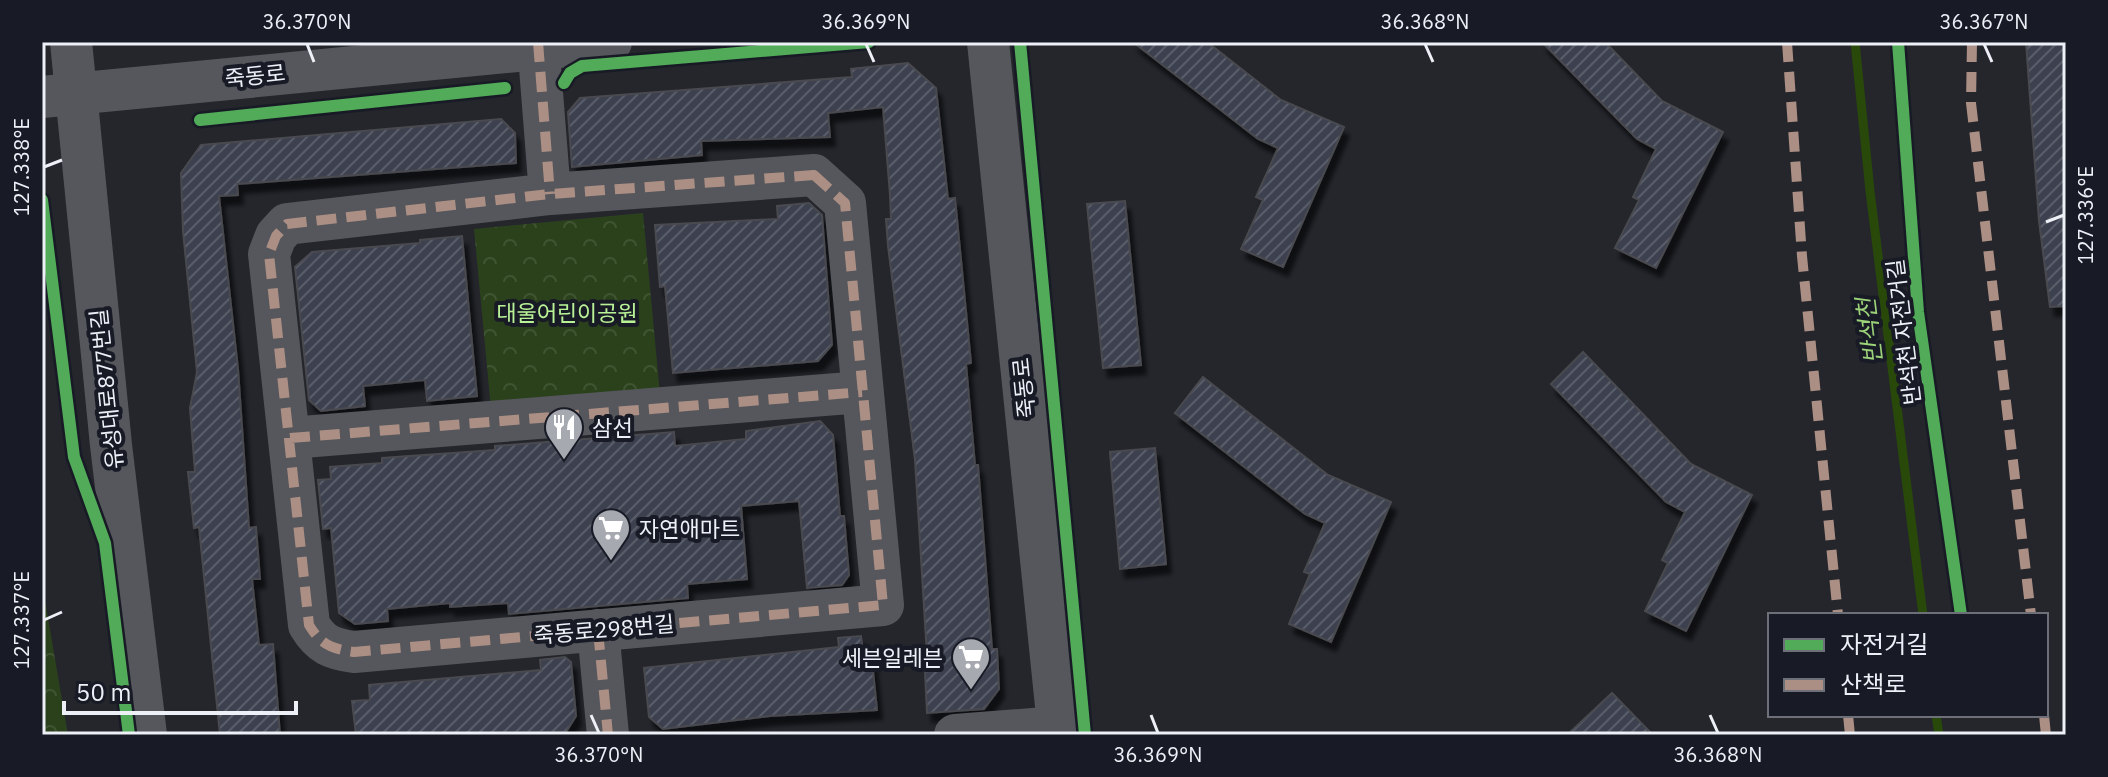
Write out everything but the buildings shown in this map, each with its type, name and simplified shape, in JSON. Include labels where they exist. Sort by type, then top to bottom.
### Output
[{"type":"street","name":"유성대로877번길","points":[[71,42],[60,95],[111,445],[146,735]]},
{"type":"street","name":"죽동로","points":[[60,95],[538,45],[611,42]]},
{"type":"street","name":"죽동로","points":[[988,42],[1058,731]]},
{"type":"street","points":[[538,45],[550,194]]},
{"type":"street","name":"죽동로298번길","points":[[814,175],[845,203],[883,605],[354,652],[329,648],[309,625],[269,254],[276,236],[287,224],[550,194],[814,175]]},
{"type":"street","points":[[290,438],[862,392]]},
{"type":"street","points":[[598,630],[608,735]]},
{"type":"street","points":[[955,735],[1058,731]]},
{"type":"green space","name":"대울어린이공원","points":[[643,213],[660,394],[491,409],[474,229]]},
{"type":"green space","points":[[42,583],[68,735],[42,735]]},
{"type":"waterway","name":"반석천","points":[[1855,42],[1870,191],[1923,613]]},
{"type":"waterway","name":"반석천","points":[[1936,717],[1939,735]]},
{"type":"marked path","points":[[538,42],[550,194]]},
{"type":"marked path","points":[[1787,42],[1802,256],[1838,613]]},
{"type":"marked path","points":[[1972,42],[1971,103],[2031,613]]},
{"type":"marked path","points":[[814,175],[845,203],[883,605],[354,652],[333,647],[318,637],[309,625],[269,254],[276,236],[287,224],[550,194],[814,175]]},
{"type":"marked path","points":[[290,438],[862,392]]},
{"type":"marked path","points":[[598,630],[608,735]]},
{"type":"marked path","points":[[1848,717],[1850,735]]},
{"type":"marked path","points":[[2044,717],[2046,735]]},
{"type":"cycle path","points":[[564,83],[570,73],[582,66],[869,42]]},
{"type":"cycle path","points":[[1020,42],[1085,735]]},
{"type":"cycle path","name":"반석천 자전거길","points":[[1898,42],[1918,312],[1961,613]]},
{"type":"cycle path","points":[[200,120],[505,88]]},
{"type":"cycle path","points":[[42,200],[74,457],[105,543],[129,735]]},
{"type":"place","name":"삼선","points":[[564,461]]},
{"type":"place","name":"자연애마트","points":[[611,562]]},
{"type":"place","name":"세븐일레븐","points":[[971,691]]}]
